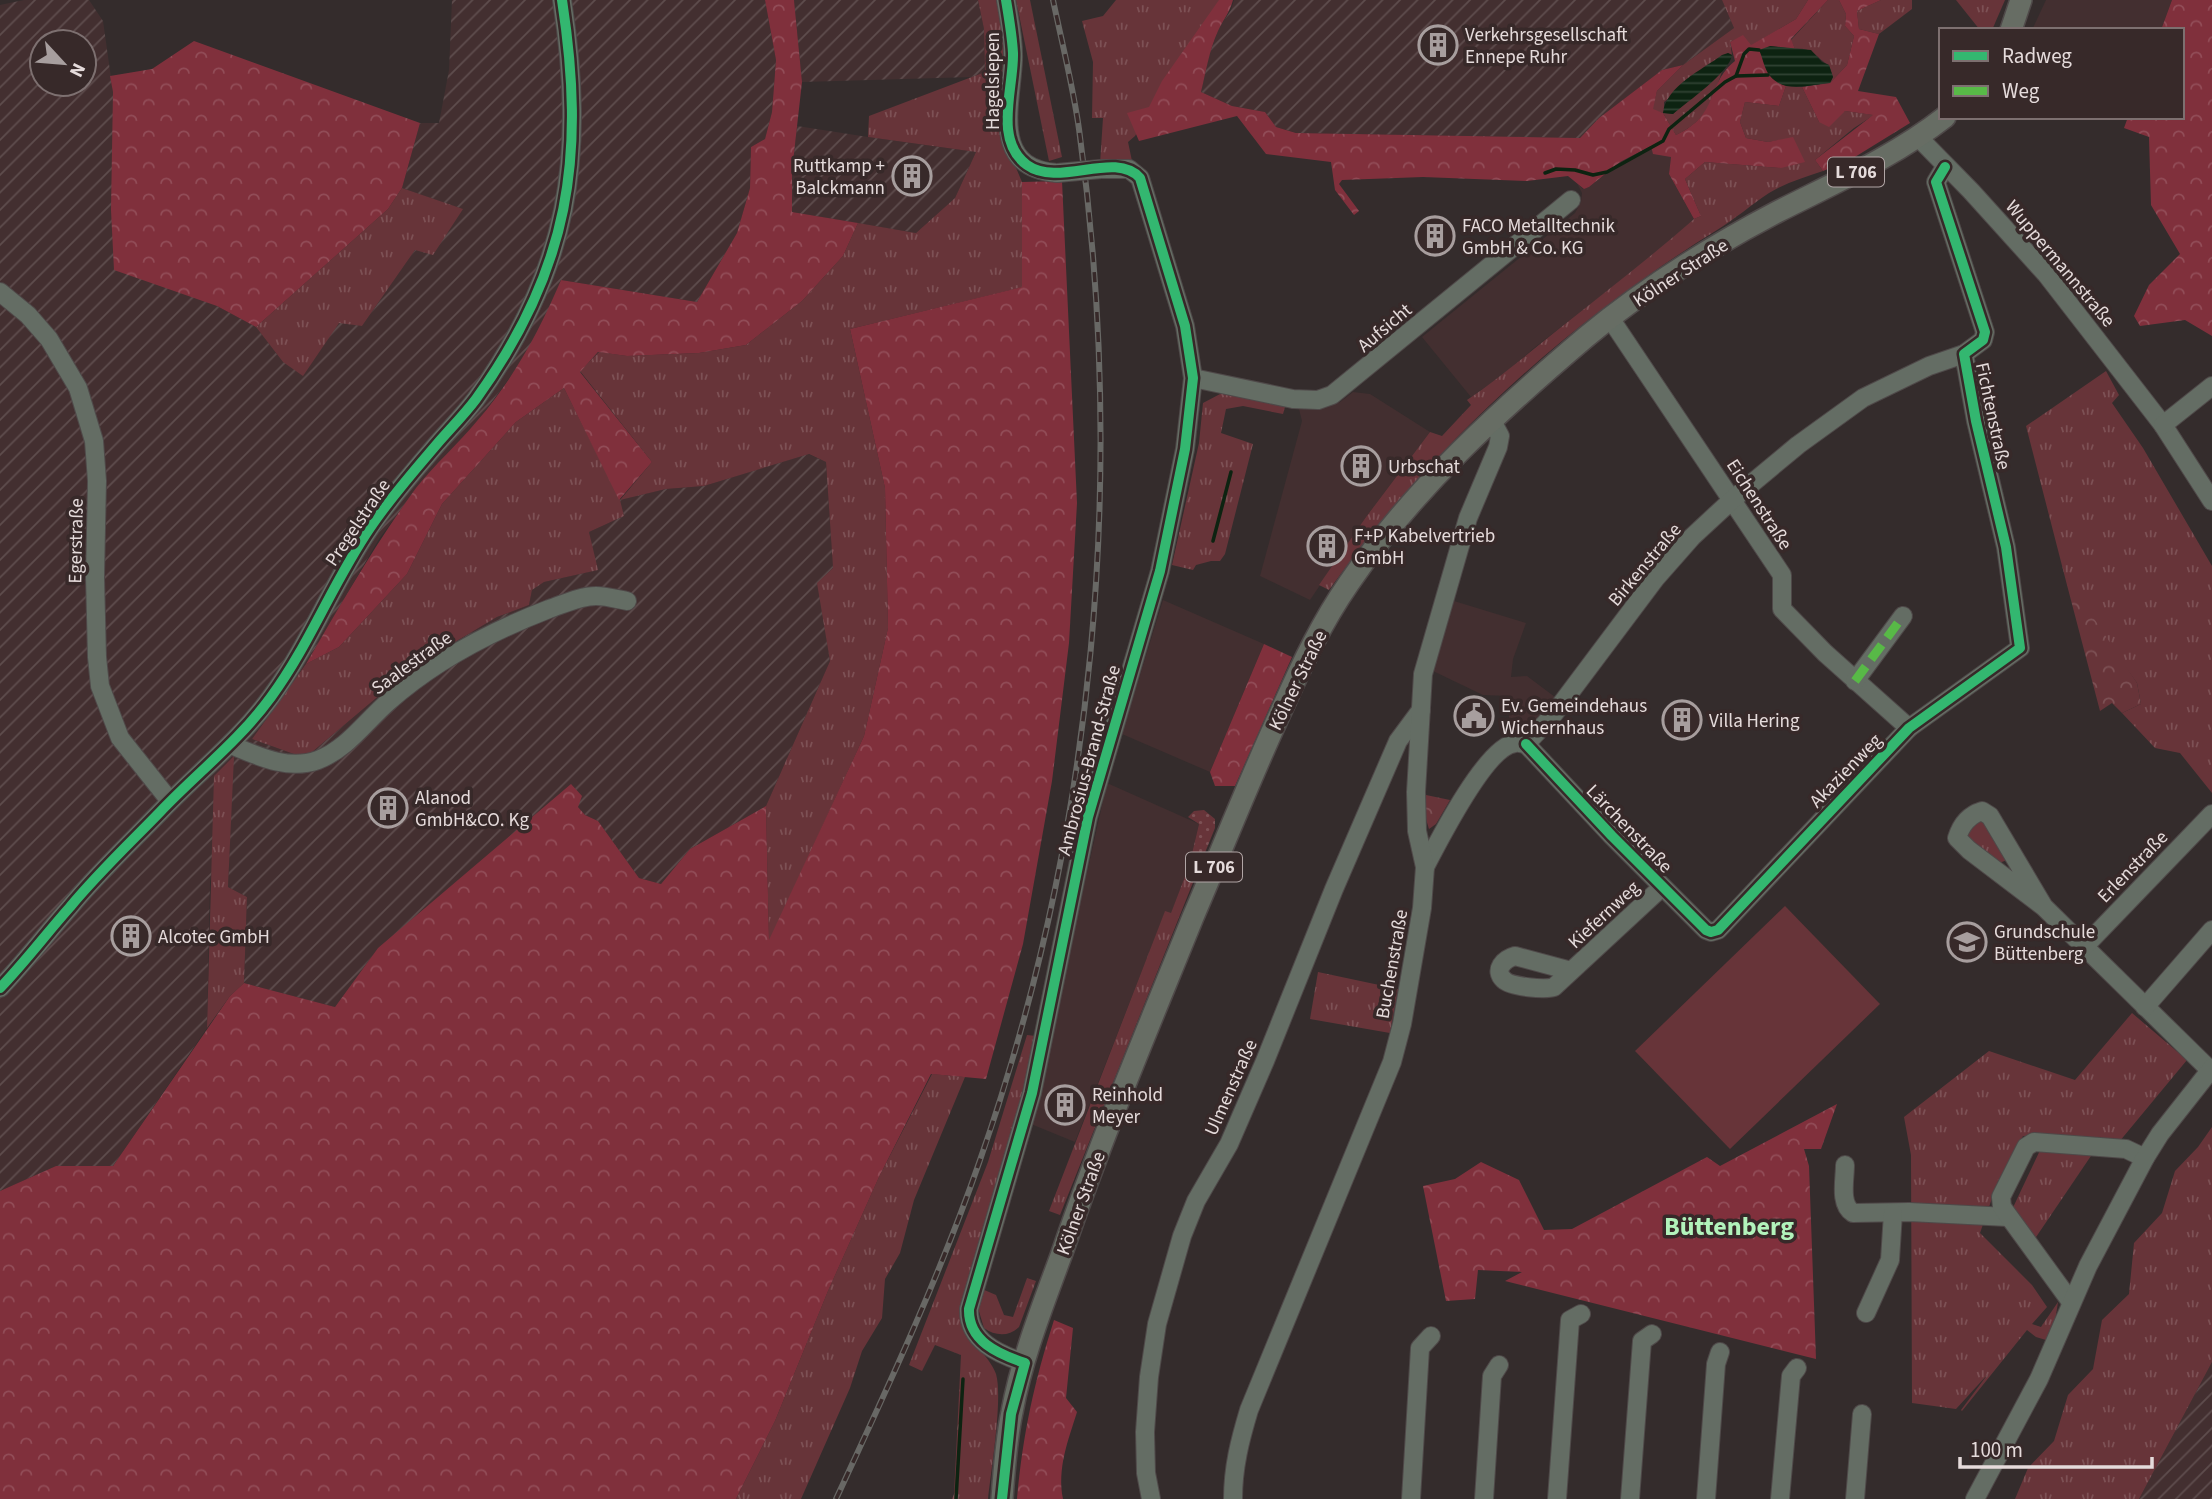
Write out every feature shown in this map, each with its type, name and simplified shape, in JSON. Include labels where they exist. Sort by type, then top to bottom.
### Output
[{"type":"main road","name":"Kölner Straße","points":[[1002,1499],[1011,1415],[1024,1363],[1076,1212],[1267,741],[1308,653],[1332,610],[1375,547],[1424,491],[1492,421],[1610,318],[1647,291],[1731,238],[1918,137],[1942,119]]},
{"type":"street","name":"Pregelstraße","points":[[0,988],[27,960],[71,905],[170,801],[230,745],[266,704],[295,661],[369,529],[419,465],[474,402],[507,355],[532,308],[551,260],[566,205],[572,150],[573,95],[562,0]]},
{"type":"street","name":"Hagelsiepen","points":[[1006,0],[1013,54],[1007,121],[1015,151],[1027,165],[1039,172],[1101,169]]},
{"type":"street","points":[[2016,16],[2032,0]]},
{"type":"street","name":"Wuppermannstraße","points":[[1918,137],[2046,274],[2163,425],[2210,493]]},
{"type":"street","name":"Fichtenstraße","points":[[1945,167],[1936,182],[1985,332],[1983,340],[1964,354],[1976,421],[2007,547],[2020,649]]},
{"type":"street","name":"Ambrosius-Brand-Straße","points":[[1024,1363],[1001,1354],[978,1338],[972,1329],[969,1309],[1032,1093],[1088,817],[1160,571],[1185,449],[1193,378],[1185,326],[1140,178],[1129,169],[1101,169]]},
{"type":"street","name":"Aufsicht","points":[[1193,378],[1293,399],[1318,400],[1332,395],[1571,200]]},
{"type":"street","name":"Egerstraße","points":[[0,292],[29,315],[49,338],[78,388],[94,441],[97,481],[95,577],[100,686],[120,738],[170,801]]},
{"type":"street","name":"Eichenstraße","points":[[1610,318],[1782,575],[1782,608],[1855,681],[1909,728]]},
{"type":"street","name":"Birkenstraße","points":[[1425,867],[1449,820],[1485,770],[1503,749],[1515,743],[1526,744],[1553,715],[1655,579],[1692,537],[1798,445],[1863,398],[1929,366],[1964,354]]},
{"type":"street","points":[[2163,425],[2212,386]]},
{"type":"street","name":"Buchenstraße","points":[[1233,1499],[1234,1464],[1249,1410],[1392,1062],[1402,1024],[1422,908],[1425,867],[1417,818],[1423,674],[1468,518],[1498,447],[1500,436],[1492,421]]},
{"type":"street","name":"Saalestraße","points":[[230,745],[277,762],[292,764],[317,760],[334,752],[388,702],[429,671],[476,642],[570,601],[595,596],[627,601]]},
{"type":"street","points":[[1855,681],[1903,616]]},
{"type":"street","name":"Akazienweg","points":[[1711,932],[1718,930],[1909,728],[2020,649]]},
{"type":"street","name":"Ulmenstraße","points":[[1151,1499],[1146,1473],[1145,1432],[1149,1377],[1157,1324],[1175,1257],[1196,1201],[1229,1144],[1265,1061],[1398,741],[1421,710]]},
{"type":"street","name":"Lärchenstraße","points":[[1526,744],[1662,887],[1711,932]]},
{"type":"street","points":[[1975,1499],[2039,1379],[2071,1302],[2145,1158],[2160,1134],[2211,1069],[2044,907],[1957,838],[1961,826],[1975,813],[1982,811],[1990,816],[2044,907]]},
{"type":"street","name":"Erlenstraße","points":[[2083,947],[2212,814]]},
{"type":"street","name":"Kiefernweg","points":[[1571,971],[1662,887]]},
{"type":"street","points":[[2145,1007],[2212,930]]},
{"type":"street","points":[[2071,1302],[2002,1207],[2001,1197],[2026,1147],[2034,1142],[2126,1149],[2145,1158]]},
{"type":"street","points":[[1845,1165],[1845,1204],[1853,1213],[1940,1213],[2008,1217]]},
{"type":"street","points":[[1866,1312],[1890,1260],[1893,1213]]},
{"type":"street","points":[[1557,1499],[1570,1320],[1581,1314]]},
{"type":"street","points":[[1630,1499],[1642,1341],[1652,1334]]},
{"type":"street","points":[[1411,1499],[1420,1348],[1431,1336]]},
{"type":"street","points":[[1706,1499],[1716,1364],[1720,1352]]},
{"type":"street","points":[[1484,1499],[1492,1376],[1499,1365]]},
{"type":"street","points":[[1780,1499],[1791,1376],[1797,1368]]},
{"type":"street","points":[[1855,1499],[1862,1414]]},
{"type":"shaded area","points":[[24,0],[89,0],[103,21],[113,92],[113,148],[217,306],[256,327],[283,362],[339,322],[362,326],[415,250],[462,209],[402,188],[420,123],[439,123],[449,70],[452,0],[765,0],[776,60],[772,112],[765,139],[751,147],[750,188],[737,233],[697,302],[561,280],[541,329],[513,373],[478,421],[419,485],[379,539],[306,664],[252,739],[305,758],[413,667],[497,617],[529,605],[532,590],[544,582],[597,570],[589,532],[624,516],[619,500],[666,489],[704,486],[808,454],[826,462],[833,568],[818,583],[830,661],[766,806],[690,849],[661,884],[639,878],[598,821],[585,815],[578,807],[378,948],[335,1007],[244,983],[247,897],[228,887],[233,757],[210,882],[207,1028],[113,1166],[56,1166],[0,1191],[0,5]]},
{"type":"shaded area","points":[[794,0],[978,0],[984,29],[985,72],[972,77],[802,82]]},
{"type":"shaded area","points":[[1234,0],[1722,0],[1734,28],[1683,65],[1662,70],[1599,118],[1580,138],[1297,133],[1276,127],[1265,112],[1232,106],[1201,92],[1209,55]]},
{"type":"shaded area","points":[[2046,0],[2172,0],[2162,28],[2033,28]]},
{"type":"shaded area","points":[[1770,46],[1811,50],[1822,62],[1829,65],[1833,77],[1830,83],[1798,87],[1776,82],[1768,73],[1759,50]]},
{"type":"shaded area","points":[[1728,53],[1732,55],[1729,62],[1716,78],[1673,114],[1663,113],[1666,103],[1678,87]]},
{"type":"shaded area","points":[[797,126],[976,152],[955,198],[916,233],[792,212],[792,171]]},
{"type":"shaded area","points":[[1652,146],[1671,157],[1669,174],[1694,219],[1654,255],[1503,375],[1471,397],[1422,337],[1575,213],[1582,193],[1577,183],[1583,189],[1589,187],[1620,162]]},
{"type":"shaded area","points":[[1353,392],[1370,394],[1430,432],[1366,517],[1310,600],[1260,576],[1302,421],[1299,409],[1325,408],[1340,402]]},
{"type":"shaded area","points":[[1163,600],[1264,644],[1210,772],[1122,734]]},
{"type":"shaded area","points":[[1454,601],[1526,623],[1513,659],[1511,677],[1527,676],[1555,697],[1535,722],[1515,728],[1509,719],[1508,696],[1483,695],[1433,671]]},
{"type":"shaded area","points":[[1107,783],[1199,824],[1189,866],[1171,914],[1165,912],[1075,1142],[1031,1124]]},
{"type":"shaded area","points":[[2212,1362],[2212,1499],[2139,1499]]},
{"type":"green space","points":[[765,0],[794,0],[802,82],[792,171],[792,212],[858,223],[843,256],[802,301],[746,345],[699,353],[627,356],[598,352],[580,372],[652,462],[619,500],[564,388],[516,422],[442,504],[407,574],[339,647],[306,664],[401,509],[423,479],[477,421],[514,371],[535,336],[561,280],[697,302],[737,233],[750,188],[751,147],[765,139],[772,112],[776,60]]},
{"type":"green space","points":[[978,0],[996,0],[1003,23],[1004,75],[1011,156],[1022,182],[1023,287],[850,329],[885,488],[888,628],[864,736],[769,942],[766,806],[830,661],[817,583],[833,568],[826,462],[809,454],[704,486],[666,489],[620,500],[652,462],[580,371],[599,352],[627,356],[699,353],[746,345],[802,301],[843,256],[858,223],[916,233],[955,198],[976,152],[868,137],[869,116],[985,72],[984,29]]},
{"type":"green space","points":[[1016,0],[1030,0],[1062,157],[1049,161]]},
{"type":"green space","points":[[1116,0],[1220,0],[1180,58],[1135,136],[1128,142],[1132,161],[1100,164],[1103,118],[1092,118],[1093,62],[1082,21],[1103,16]]},
{"type":"green space","points":[[1219,0],[1233,0],[1212,46],[1201,92],[1232,106],[1265,112],[1276,127],[1296,133],[1580,138],[1599,118],[1662,70],[1683,65],[1657,91],[1653,109],[1663,113],[1676,135],[1700,118],[1707,109],[1719,80],[1735,61],[1730,42],[1743,35],[1751,45],[1796,19],[1808,0],[1828,0],[1791,39],[1795,49],[1770,46],[1777,82],[1786,86],[1779,106],[1745,102],[1740,122],[1746,138],[1768,142],[1793,137],[1805,162],[1781,168],[1705,162],[1685,179],[1701,216],[1694,219],[1669,174],[1671,157],[1653,154],[1651,146],[1620,162],[1584,189],[1568,176],[1527,181],[1423,177],[1342,180],[1339,184],[1359,211],[1354,215],[1335,190],[1331,162],[1266,154],[1237,116],[1139,141],[1127,113],[1149,107],[1162,81]]},
{"type":"green space","points":[[1722,0],[1808,0],[1796,19],[1750,46],[1743,36],[1730,42],[1732,55],[1728,53],[1664,102],[1664,113],[1673,114],[1722,71],[1715,92],[1702,116],[1676,135],[1663,113],[1652,110],[1657,91],[1683,65],[1734,28]]},
{"type":"green space","points":[[1828,0],[1839,0],[1846,14],[1845,26],[1854,36],[1847,65],[1830,83],[1833,77],[1829,65],[1811,51],[1795,49],[1791,40]]},
{"type":"green space","points":[[1839,0],[1881,0],[1857,11],[1859,29],[1879,34],[1858,91],[1896,97],[1910,123],[1850,160],[1823,171],[1815,160],[1873,115],[1845,111],[1829,127],[1819,122],[1802,87],[1830,83],[1847,65],[1854,36],[1845,26],[1846,14]]},
{"type":"green space","points":[[1881,0],[1912,0],[1912,9],[1879,34],[1859,29],[1857,11]]},
{"type":"green space","points":[[1956,0],[2005,0],[1993,28],[1978,28]]},
{"type":"green space","points":[[2172,0],[2212,0],[2212,336],[2185,320],[2140,326],[2134,316],[2149,285],[2180,254],[2151,205],[2149,137],[2124,128],[2127,119],[2184,119],[2184,28],[2162,28]]},
{"type":"green space","points":[[194,41],[420,123],[402,188],[388,209],[256,327],[217,306],[114,270],[111,210],[113,92],[110,76],[152,69]]},
{"type":"green space","points":[[1786,86],[1802,87],[1819,122],[1845,111],[1874,115],[1815,160],[1823,171],[1769,193],[1661,267],[1555,347],[1457,437],[1369,537],[1329,590],[1319,585],[1430,432],[1442,436],[1471,405],[1467,400],[1701,216],[1685,179],[1705,162],[1781,168],[1793,138],[1768,142],[1746,138],[1740,122],[1745,102],[1779,106]]},
{"type":"green space","points":[[1062,181],[1077,503],[1069,643],[1052,781],[1023,944],[986,1079],[931,1074],[879,1177],[828,1291],[775,1421],[736,1499],[0,1499],[0,1191],[56,1166],[113,1166],[230,996],[244,983],[335,1007],[378,948],[571,784],[582,796],[578,807],[585,815],[598,821],[639,878],[661,884],[690,849],[766,806],[769,940],[864,736],[888,628],[885,488],[850,329],[1022,287],[1022,182]]},
{"type":"green space","points":[[402,188],[463,209],[433,255],[415,250],[362,326],[339,323],[303,376],[283,362],[256,327],[388,209]]},
{"type":"green space","points":[[2106,371],[2119,395],[2112,403],[2143,448],[2212,566],[2212,793],[2180,753],[2155,748],[2122,713],[2141,704],[2137,683],[2067,585],[2026,426]]},
{"type":"green space","points":[[564,388],[620,500],[624,516],[589,532],[598,570],[544,582],[532,590],[529,605],[497,617],[413,667],[305,758],[252,739],[306,664],[339,647],[407,574],[442,504],[516,422]]},
{"type":"green space","points":[[1222,393],[1285,407],[1283,414],[1243,406],[1226,409],[1221,433],[1253,444],[1225,554],[1220,561],[1196,565],[1193,570],[1172,565],[1199,443],[1203,403]]},
{"type":"green space","points":[[2071,584],[2137,683],[2141,704],[2122,713],[2112,703],[2100,711],[2067,585]]},
{"type":"green space","points":[[1264,644],[1292,657],[1235,786],[1215,786],[1210,772]]},
{"type":"green space","points":[[234,756],[228,887],[247,897],[244,983],[230,996],[207,1028],[214,776]]},
{"type":"green space","points":[[1426,795],[1450,800],[1436,824],[1429,829],[1426,819]]},
{"type":"green space","points":[[1204,810],[1215,819],[1215,828],[1198,870],[1189,866],[1199,824],[1188,817],[1194,811]]},
{"type":"green space","points":[[1981,820],[1989,823],[2007,860],[1994,865],[1977,851],[1966,835]]},
{"type":"green space","points":[[1189,866],[1198,870],[1060,1215],[1049,1211],[1165,911],[1171,913]]},
{"type":"green space","points":[[1785,906],[1880,1004],[1730,1149],[1635,1051]]},
{"type":"green space","points":[[1318,972],[1398,989],[1390,1033],[1310,1019]]},
{"type":"green space","points":[[2132,1013],[2187,1060],[2119,1142],[2023,1136],[1998,1181],[1980,1233],[2032,1285],[2047,1307],[2032,1324],[2041,1327],[2058,1302],[2055,1321],[2046,1340],[2027,1330],[1962,1411],[1988,1374],[1956,1409],[1912,1403],[1911,1155],[1904,1117],[1989,1051],[2075,1080]]},
{"type":"green space","points":[[1027,1035],[1036,1036],[965,1329],[994,1369],[998,1385],[988,1499],[952,1499],[961,1355],[935,1345],[922,1371],[909,1365],[988,1162]]},
{"type":"green space","points":[[932,1074],[965,1077],[914,1200],[900,1253],[885,1279],[882,1318],[862,1351],[850,1388],[801,1499],[736,1499],[775,1421],[828,1291],[879,1177]]},
{"type":"green space","points":[[1837,1104],[1821,1149],[1804,1149],[1809,1166],[1816,1359],[1505,1281],[1522,1272],[1478,1270],[1475,1299],[1446,1301],[1423,1186],[1455,1179],[1481,1162],[1519,1180],[1544,1230],[1572,1229],[1707,1157],[1720,1166]]},
{"type":"green space","points":[[2212,1127],[2212,1362],[2139,1499],[2015,1499],[2028,1468],[2054,1441],[2068,1395],[2093,1369],[2102,1320],[2129,1294],[2134,1243],[2162,1213],[2175,1171],[2198,1147]]},
{"type":"green space","points":[[2043,1144],[2097,1147],[2032,1243],[2009,1216]]},
{"type":"green space","points":[[1027,1278],[1036,1281],[1019,1327],[1011,1333],[1002,1334],[984,1328],[978,1308],[982,1289],[996,1295],[1004,1315],[1013,1317]]},
{"type":"green space","points":[[1054,1320],[1073,1328],[1066,1398],[1077,1412],[1062,1465],[1063,1499],[1017,1499],[1030,1408]]},
{"type":"waterway","points":[[1736,76],[1744,54],[1749,49],[1759,50]]},
{"type":"waterway","points":[[1545,173],[1556,169],[1593,175],[1607,172],[1663,141],[1669,129],[1725,82],[1736,76],[1768,75]]},
{"type":"waterway","points":[[1213,541],[1231,472]]},
{"type":"waterway","points":[[956,1499],[963,1379]]},
{"type":"railway","points":[[836,1499],[930,1291],[979,1163],[1019,1038],[1050,911],[1074,782],[1090,652],[1099,522],[1100,391],[1093,260],[1079,129],[1053,0]]},
{"type":"marked path","points":[[1855,681],[1903,616]]},
{"type":"cycle path","points":[[0,988],[103,870],[259,713],[298,656],[370,528],[402,485],[471,405],[508,351],[532,304],[551,257],[563,209],[570,161],[572,110],[562,0]]},
{"type":"cycle path","points":[[1002,1499],[1011,1414],[1025,1363],[986,1345],[974,1330],[969,1309],[1032,1093],[1088,817],[1160,571],[1185,449],[1193,378],[1185,326],[1140,178],[1129,170],[1116,167],[1055,173],[1040,171],[1027,165],[1011,142],[1008,113],[1013,53],[1006,0]]},
{"type":"cycle path","points":[[1526,744],[1612,836],[1711,932],[1718,930],[1909,728],[2020,648],[2006,547],[1976,421],[1964,354],[1983,340],[1985,332],[1936,182],[1945,167]]},
{"type":"place","name":"Verkehrsgesellschaft Ennepe Ruhr","points":[[1438,45]]},
{"type":"place","name":"Ruttkamp + Balckmann","points":[[912,176]]},
{"type":"place","name":"FACO Metalltechnik GmbH & Co. KG","points":[[1435,236]]},
{"type":"place","name":"Urbschat","points":[[1361,466]]},
{"type":"place","name":"F+P Kabelvertrieb GmbH","points":[[1327,546]]},
{"type":"place","name":"Ev. Gemeindehaus Wichernhaus","points":[[1474,716]]},
{"type":"place","name":"Villa Hering","points":[[1682,720]]},
{"type":"place","name":"Alanod GmbH&CO. Kg","points":[[388,808]]},
{"type":"place","name":"Alcotec GmbH","points":[[131,936]]},
{"type":"place","name":"Grundschule Büttenberg","points":[[1967,942]]},
{"type":"place","name":"Reinhold Meyer","points":[[1065,1105]]},
{"type":"district","name":"Büttenberg","points":[[1729,1226]]}]
